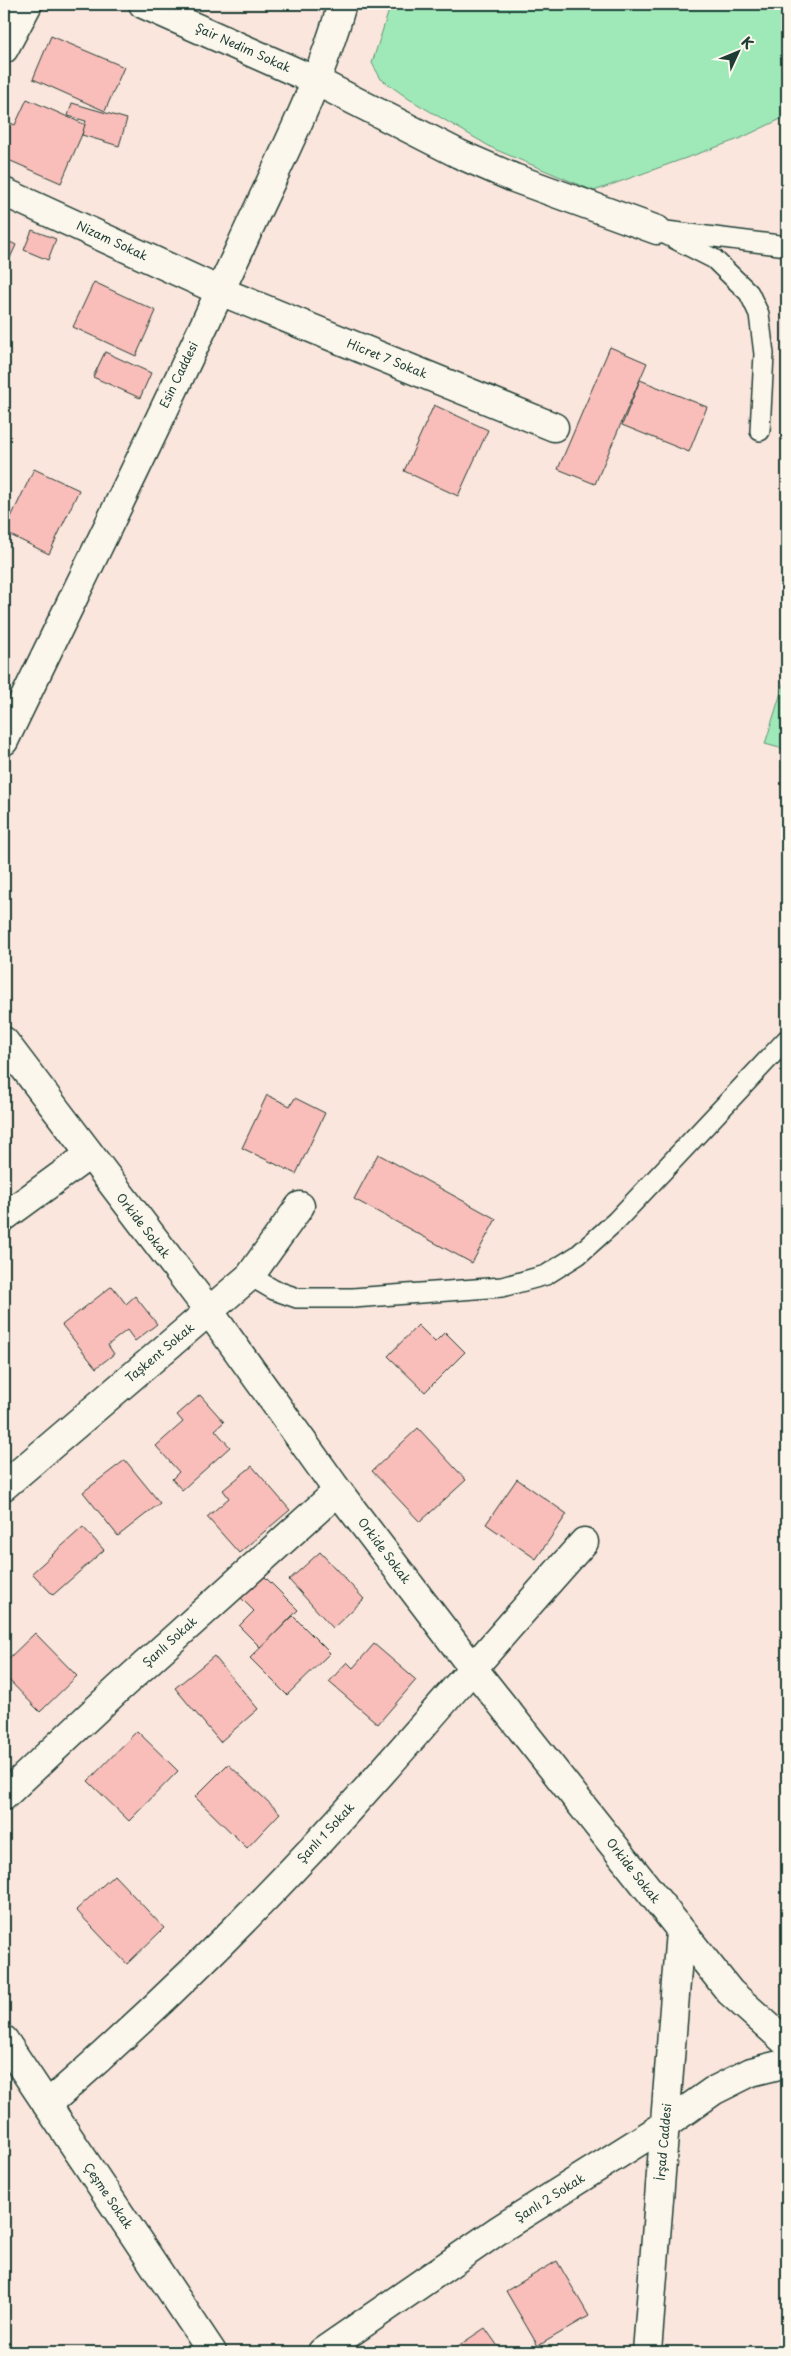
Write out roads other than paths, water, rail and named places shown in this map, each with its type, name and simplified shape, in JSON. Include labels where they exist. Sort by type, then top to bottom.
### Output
[{"type":"street","points":[[4,49],[28,4]]},
{"type":"street","name":"Şair Nedim Sokak","points":[[143,4],[316,81],[459,154],[514,178],[657,230]]},
{"type":"street","name":"Esin Caddesi","points":[[4,741],[220,291],[316,81],[342,4]]},
{"type":"street","name":"Nizam Sokak","points":[[4,192],[220,291]]},
{"type":"street","name":"Hicret 7 Sokak","points":[[220,291],[554,427]]},
{"type":"street","name":"Orkide Sokak","points":[[4,1041],[89,1156],[209,1311],[338,1491],[472,1667],[730,1992],[787,2043]]},
{"type":"street","points":[[4,1217],[89,1156]]},
{"type":"street","name":"Taşkent Sokak","points":[[4,1486],[250,1276],[300,1206]]},
{"type":"street","name":"Şanlı Sokak","points":[[4,1796],[118,1689],[338,1491]]},
{"type":"street","name":"Şanlı 1 Sokak","points":[[47,2105],[153,2009],[296,1865],[383,1772],[472,1667],[584,1542]]},
{"type":"street","name":"İrşad Caddesi","points":[[647,2352],[680,1931]]},
{"type":"street","name":"Çeşme Sokak","points":[[8,2056],[47,2105],[212,2352]]},
{"type":"street","name":"Şanlı 2 Sokak","points":[[322,2352],[500,2229],[665,2125],[713,2091],[751,2072],[787,2062]]},
{"type":"lane","points":[[657,230],[787,246]]},
{"type":"lane","points":[[657,230],[714,259],[749,293],[759,314],[764,354],[760,431]]},
{"type":"lane","points":[[250,1276],[274,1290],[297,1298],[353,1298],[502,1287],[546,1275],[578,1255],[616,1221],[787,1039]]}]
